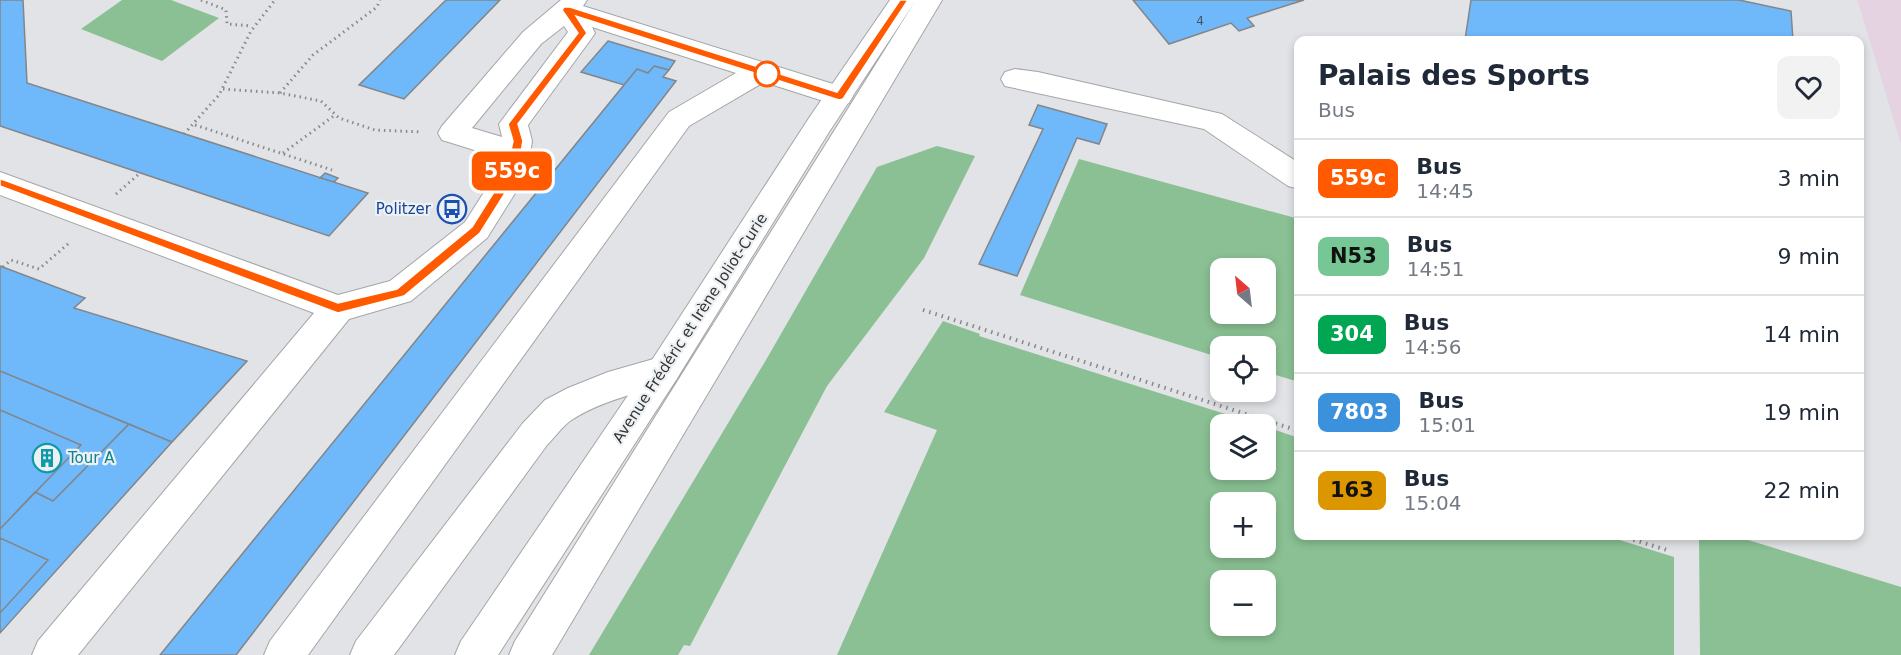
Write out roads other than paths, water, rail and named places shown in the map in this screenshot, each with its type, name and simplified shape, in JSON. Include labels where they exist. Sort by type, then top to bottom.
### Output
[{"type":"main road","name":"Avenue Frédéric et Irène Joliot-Curie","points":[[476,655],[664,370],[903,0]]},
{"type":"main road","name":"Avenue Frédéric et Irène Joliot-Curie","points":[[529,655],[930,0]]},
{"type":"main road","points":[[570,5],[760,72],[839,96]]},
{"type":"main road","points":[[516,152],[452,133],[532,38],[570,5]]},
{"type":"main road","points":[[0,183],[338,308],[400,292],[476,230],[512,174],[518,141],[513,124],[582,33],[570,5]]},
{"type":"main road","points":[[284,655],[679,119],[760,72]]},
{"type":"main road","points":[[1015,79],[1038,82],[1212,121],[1294,175]]},
{"type":"main road","points":[[52,655],[338,308]]},
{"type":"main road","points":[[370,655],[535,434],[557,411],[609,387],[664,370]]},
{"type":"place","name":"Politzer","points":[[452,209]]},
{"type":"place","name":"Tour A","points":[[47,458]]}]
